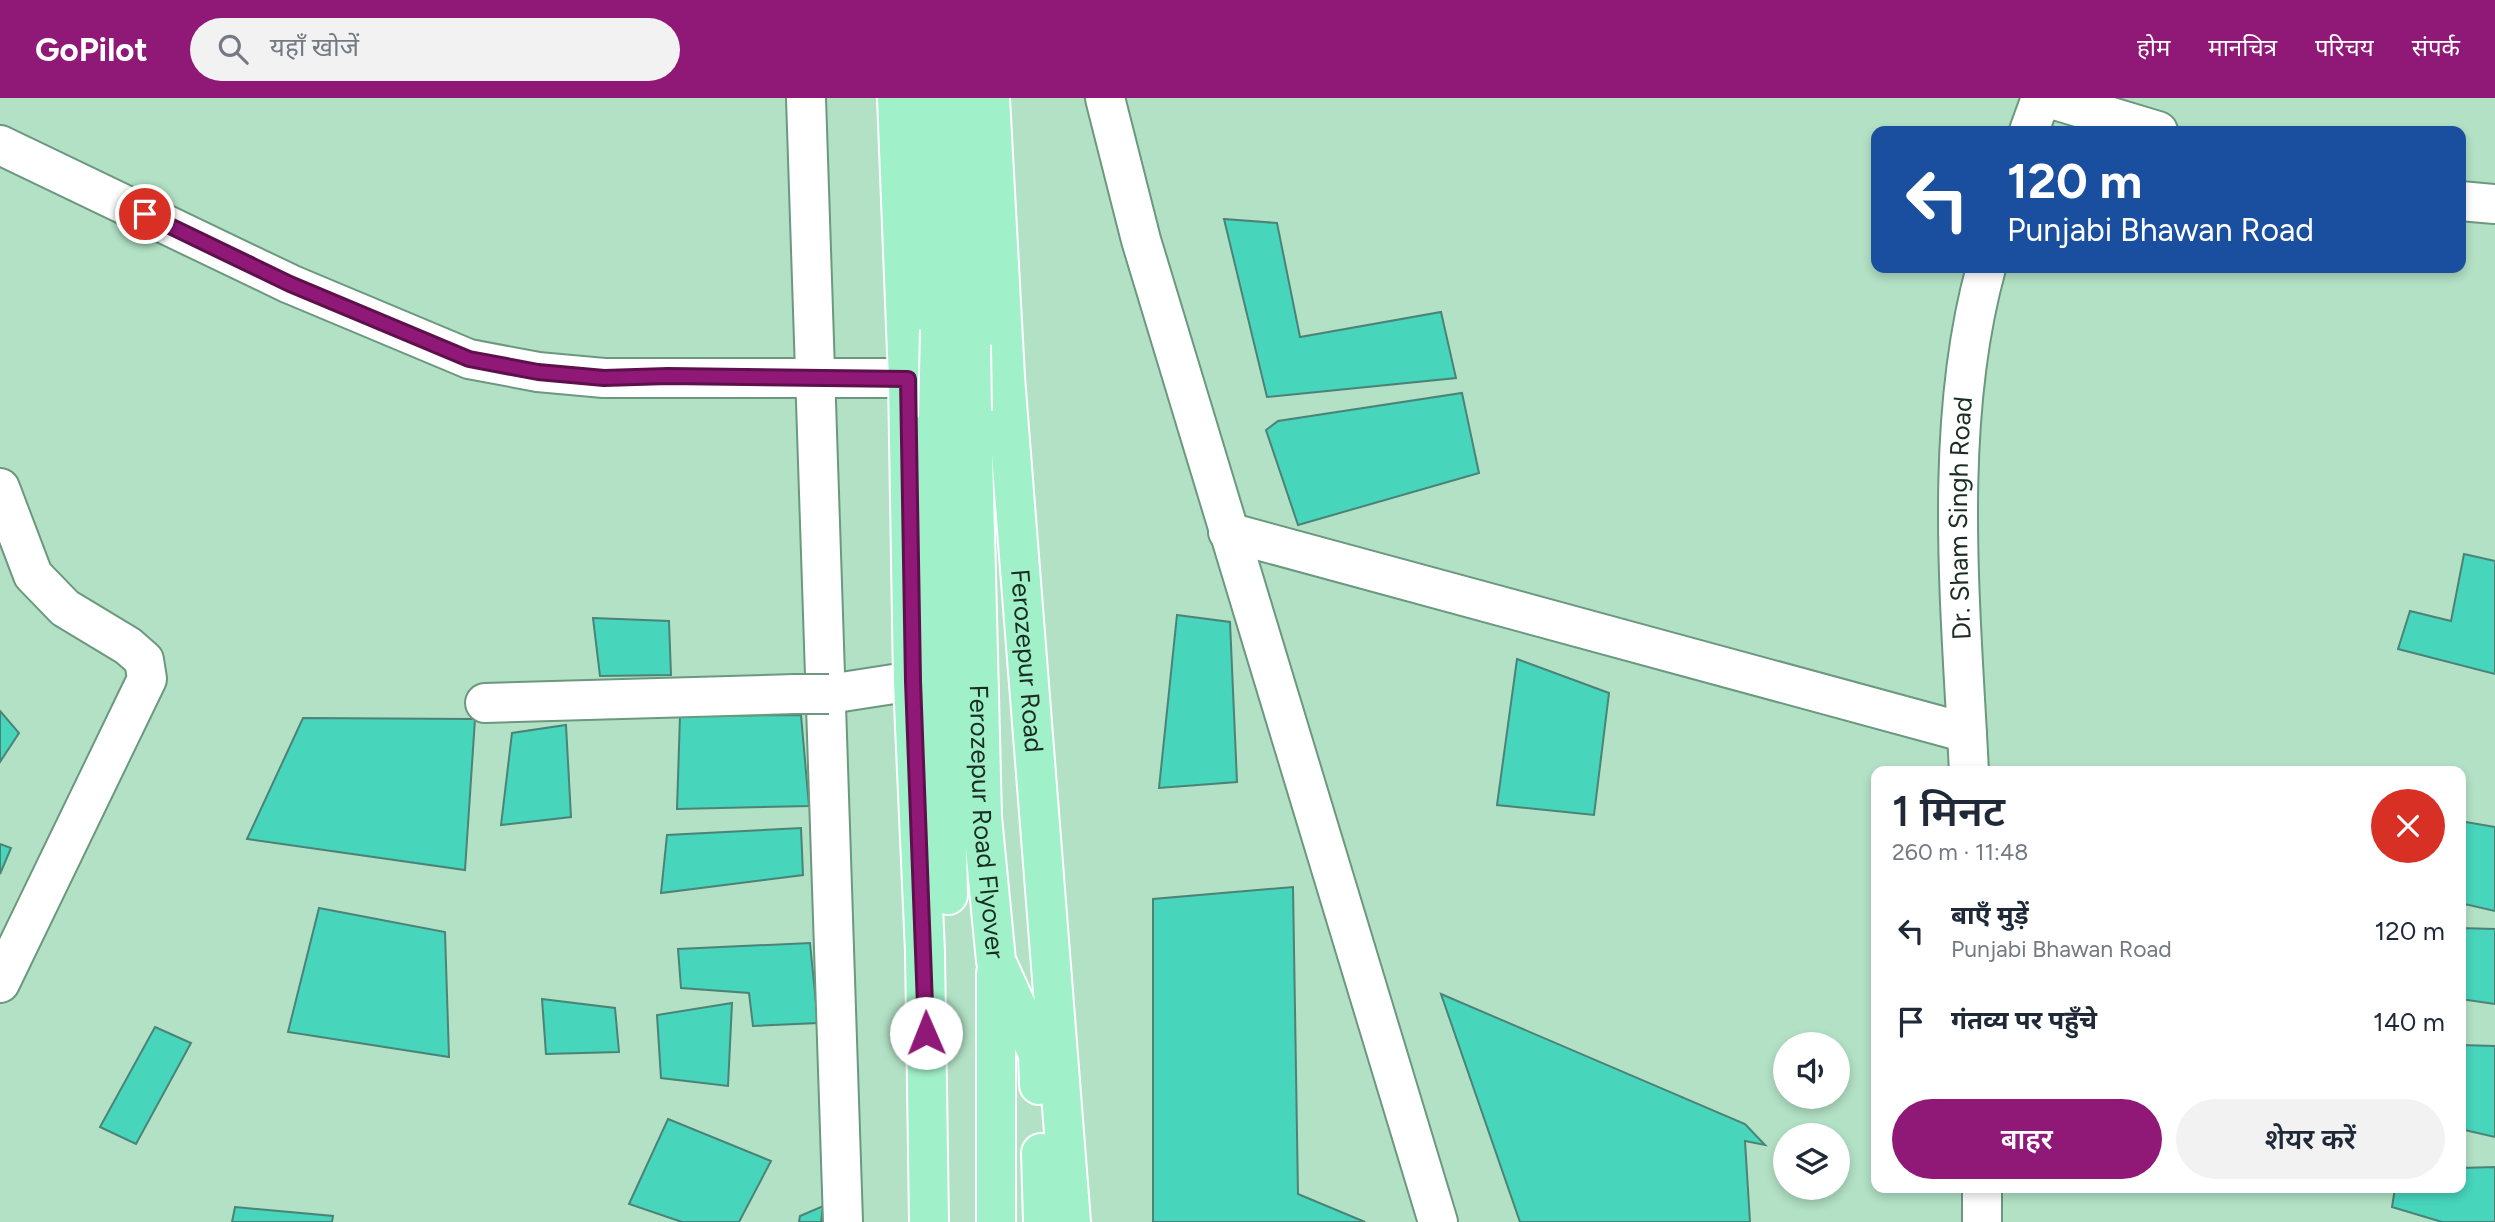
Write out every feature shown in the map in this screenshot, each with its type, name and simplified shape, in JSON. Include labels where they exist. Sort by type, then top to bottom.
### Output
[{"type":"main road","points":[[897,98],[908,379],[913,681],[925,952],[929,1222]]},
{"type":"main road","points":[[928,98],[955,337]]},
{"type":"main road","points":[[955,415],[958,98]]},
{"type":"main road","name":"Ferozepur Road","points":[[990,98],[1005,377],[1071,1222]]},
{"type":"main road","name":"Ferozepur Road Flyover","points":[[955,415],[982,817],[996,961],[1038,1054],[1043,1222]]},
{"type":"main road","name":"Ferozepur Road Flyover","points":[[948,1222],[947,833],[955,415]]},
{"type":"main road","points":[[996,961],[996,1222]]},
{"type":"street","points":[[806,98],[843,1222]]},
{"type":"street","points":[[1105,98],[1141,240],[1438,1222]]},
{"type":"street","points":[[2031,126],[2041,98]]},
{"type":"street","points":[[2048,98],[2141,126]]},
{"type":"street","points":[[0,145],[290,284],[469,359],[538,372],[604,378],[1005,377]]},
{"type":"street","points":[[2466,202],[2495,204]]},
{"type":"street","name":"Dr. Sham Singh Road","points":[[1969,766],[1958,515],[1964,395],[1971,335],[1985,273]]},
{"type":"street","points":[[0,488],[33,575],[65,608],[128,646],[144,660],[147,679],[0,983]]},
{"type":"street","points":[[1228,532],[1967,733]]},
{"type":"street","points":[[485,703],[812,694],[913,681]]},
{"type":"street","points":[[1982,1193],[1982,1222]]},
{"type":"building","points":[[1224,219],[1277,223],[1300,337],[1441,312],[1456,378],[1267,397]]},
{"type":"building","points":[[1462,393],[1479,473],[1298,525],[1266,430],[1278,421]]},
{"type":"building","points":[[2464,554],[2495,561],[2495,674],[2398,649],[2410,611],[2451,621]]},
{"type":"building","points":[[1177,615],[1230,622],[1237,782],[1159,788]]},
{"type":"building","points":[[593,618],[669,621],[671,675],[600,676]]},
{"type":"building","points":[[1517,659],[1609,693],[1594,815],[1497,805]]},
{"type":"building","points":[[0,711],[19,733],[0,762]]},
{"type":"building","points":[[801,715],[809,806],[677,809],[680,716]]},
{"type":"building","points":[[303,718],[475,719],[465,870],[247,839]]},
{"type":"building","points":[[566,725],[571,817],[501,825],[512,733]]},
{"type":"building","points":[[2466,822],[2495,827],[2495,911],[2466,904]]},
{"type":"building","points":[[801,828],[803,875],[661,893],[667,835]]},
{"type":"building","points":[[0,844],[11,848],[0,874]]},
{"type":"building","points":[[1293,887],[1298,1194],[1365,1222],[1153,1222],[1153,899]]},
{"type":"building","points":[[319,908],[445,932],[449,1057],[288,1032]]},
{"type":"building","points":[[2466,928],[2495,929],[2495,1004],[2466,1000]]},
{"type":"building","points":[[810,943],[818,1023],[753,1026],[749,993],[681,988],[678,949]]},
{"type":"building","points":[[1441,994],[1745,1124],[1765,1145],[1745,1141],[1750,1222],[1520,1222]]},
{"type":"building","points":[[542,999],[615,1008],[619,1052],[546,1054]]},
{"type":"building","points":[[732,1003],[728,1086],[661,1078],[657,1015]]},
{"type":"building","points":[[155,1027],[191,1043],[136,1144],[100,1127]]},
{"type":"building","points":[[2466,1045],[2495,1046],[2495,1137],[2466,1130]]},
{"type":"building","points":[[668,1119],[771,1161],[739,1222],[682,1222],[629,1204]]},
{"type":"building","points":[[2495,1167],[2495,1222],[2442,1222],[2392,1207],[2394,1193],[2466,1193],[2466,1168]]},
{"type":"building","points":[[823,1206],[821,1222],[799,1222],[800,1216]]},
{"type":"building","points":[[235,1207],[333,1216],[332,1222],[232,1222]]},
{"type":"route","points":[[145,214],[290,284],[469,359],[538,372],[604,378],[816,376],[908,379],[913,681],[926,1033]]}]
